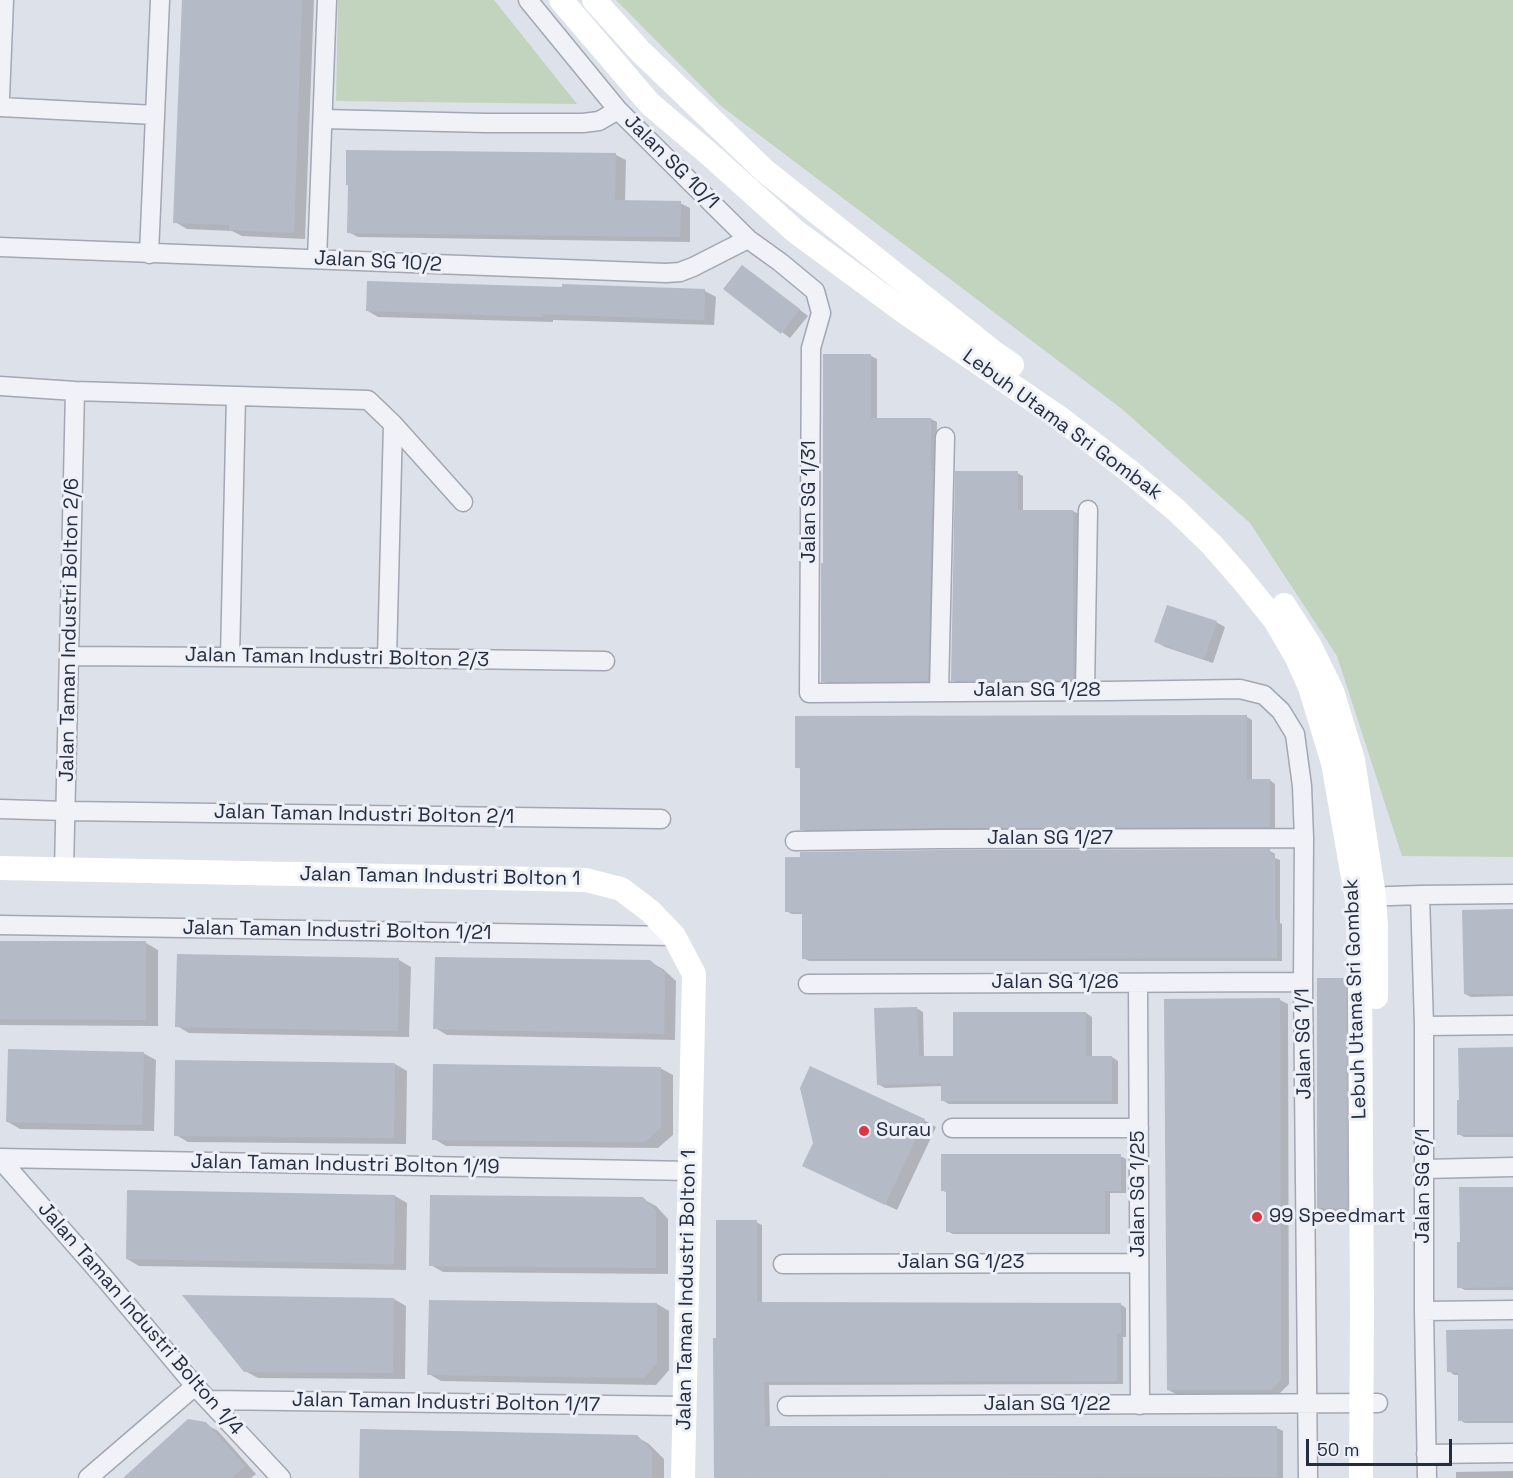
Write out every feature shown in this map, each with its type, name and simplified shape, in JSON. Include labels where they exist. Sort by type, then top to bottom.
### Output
[{"type":"street","points":[[0,98],[4,0]]},
{"type":"street","points":[[149,254],[160,0]]},
{"type":"street","points":[[317,259],[327,0]]},
{"type":"street","name":"Jalan SG 10/1","points":[[528,0],[618,110],[748,239],[815,291],[821,313]]},
{"type":"street","name":"Lebuh Utama Sri Gombak","points":[[561,0],[650,104],[795,231],[906,313],[1061,419],[1176,510],[1227,562],[1275,620],[1297,658],[1310,687],[1333,763],[1365,897],[1376,927],[1369,1403],[1360,1478]]},
{"type":"street","name":"Lebuh Utama Sri Gombak","points":[[594,0],[641,52],[765,171],[992,351],[1083,414],[1162,478],[1232,543],[1284,605],[1309,644],[1332,691],[1353,760],[1365,897]]},
{"type":"street","points":[[0,107],[155,115]]},
{"type":"street","points":[[323,119],[583,123],[599,121],[618,110]]},
{"type":"street","name":"Jalan SG 10/2","points":[[0,247],[666,273],[680,272],[693,267],[748,239]]},
{"type":"street","name":"Jalan SG 1/31","points":[[809,693],[811,348],[821,313]]},
{"type":"street","points":[[0,386],[75,391],[368,400],[393,424],[463,502]]},
{"type":"street","name":"Jalan Taman Industri Bolton 2/6","points":[[64,870],[75,391]]},
{"type":"street","points":[[230,657],[236,396]]},
{"type":"street","points":[[387,658],[393,424]]},
{"type":"street","points":[[939,692],[945,437]]},
{"type":"street","points":[[1085,691],[1088,510]]},
{"type":"street","name":"Jalan Taman Industri Bolton 2/3","points":[[69,656],[605,662]]},
{"type":"street","name":"Jalan SG 1/28","points":[[809,693],[1240,689],[1264,695]]},
{"type":"street","name":"Jalan SG 1/1","points":[[1264,695],[1281,711],[1295,734],[1302,786],[1308,1478]]},
{"type":"street","name":"Jalan Taman Industri Bolton 2/1","points":[[0,809],[66,812],[661,819]]},
{"type":"street","name":"Jalan SG 1/27","points":[[795,841],[1304,838]]},
{"type":"street","name":"Jalan Taman Industri Bolton 1","points":[[0,868],[586,880],[621,889],[650,911],[674,936],[694,974],[683,1478]]},
{"type":"street","points":[[1365,897],[1513,894]]},
{"type":"street","name":"Jalan SG 6/1","points":[[1420,895],[1424,1026],[1424,1311],[1427,1478]]},
{"type":"street","name":"Jalan Taman Industri Bolton 1/21","points":[[0,925],[674,936]]},
{"type":"street","name":"Jalan SG 1/26","points":[[808,984],[1302,982]]},
{"type":"street","name":"Jalan SG 1/25","points":[[1138,983],[1140,1405]]},
{"type":"street","points":[[1424,1026],[1513,1024]]},
{"type":"street","points":[[952,1128],[1139,1128]]},
{"type":"street","name":"Jalan Taman Industri Bolton 1/19","points":[[0,1158],[690,1171]]},
{"type":"street","name":"Jalan Taman Industri Bolton 1/4","points":[[0,1158],[195,1386],[281,1478]]},
{"type":"street","points":[[1424,1169],[1513,1167]]},
{"type":"street","name":"Jalan SG 1/23","points":[[783,1264],[1139,1263]]},
{"type":"street","points":[[1424,1311],[1513,1310]]},
{"type":"street","points":[[88,1478],[195,1386]]},
{"type":"street","name":"Jalan Taman Industri Bolton 1/17","points":[[208,1400],[685,1406]]},
{"type":"street","points":[[1307,1404],[1369,1403]]},
{"type":"street","name":"Lebuh Utama Sri Gombak","points":[[1369,1403],[1377,1478]]},
{"type":"street","name":"Jalan SG 1/22","points":[[787,1406],[1307,1404]]},
{"type":"street","points":[[1426,1454],[1513,1453]]},
{"type":"green space","points":[[338,0],[494,0],[577,104],[336,101]]},
{"type":"green space","points":[[616,0],[1513,0],[1513,857],[1402,856],[1337,656],[1250,523],[1122,409],[721,106]]},
{"type":"building","points":[[182,0],[302,0],[294,233],[229,230],[229,225],[173,223]]},
{"type":"building","points":[[346,150],[616,153],[615,200],[681,201],[680,237],[347,233]]},
{"type":"building","points":[[742,265],[800,309],[781,334],[723,289]]},
{"type":"building","points":[[367,281],[705,289],[704,320],[366,311]]},
{"type":"building","points":[[823,354],[871,354],[871,418],[931,418],[931,471],[933,471],[928,681],[821,682]]},
{"type":"building","points":[[955,471],[1018,471],[1018,510],[1073,510],[1073,680],[951,681]]},
{"type":"building","points":[[1167,605],[1217,621],[1204,659],[1154,642]]},
{"type":"building","points":[[1247,715],[1247,779],[1270,779],[1270,827],[800,830],[800,768],[795,768],[795,716]]},
{"type":"building","points":[[1270,849],[1270,855],[1275,855],[1277,958],[802,959],[802,912],[785,912],[785,857],[800,857],[800,852]]},
{"type":"building","points":[[1513,909],[1513,994],[1464,994],[1462,910]]},
{"type":"building","points":[[0,941],[146,941],[146,1020],[0,1019]]},
{"type":"building","points":[[177,954],[399,958],[398,1031],[175,1027]]},
{"type":"building","points":[[435,957],[650,960],[665,973],[664,1034],[433,1029]]},
{"type":"building","points":[[1317,978],[1346,978],[1347,1208],[1317,1208]]},
{"type":"building","points":[[1280,998],[1281,1380],[1271,1390],[1167,1390],[1164,999]]},
{"type":"building","points":[[917,1007],[919,1056],[953,1056],[953,1012],[1086,1012],[1086,1056],[1112,1056],[1112,1101],[941,1101],[941,1083],[877,1085],[874,1008]]},
{"type":"building","points":[[1513,1047],[1513,1134],[1457,1135],[1458,1048]]},
{"type":"building","points":[[8,1049],[144,1052],[142,1125],[6,1122]]},
{"type":"building","points":[[175,1060],[395,1063],[394,1138],[174,1136]]},
{"type":"building","points":[[433,1064],[661,1067],[661,1128],[645,1142],[432,1140]]},
{"type":"building","name":"Surau","points":[[810,1066],[925,1119],[885,1205],[802,1166],[813,1143],[800,1088]]},
{"type":"building","points":[[941,1154],[1121,1154],[1121,1191],[1105,1191],[1105,1232],[946,1232],[946,1191],[941,1191]]},
{"type":"building","points":[[1459,1187],[1513,1187],[1513,1287],[1457,1288],[1457,1242],[1460,1242]]},
{"type":"building","points":[[127,1190],[395,1195],[394,1264],[126,1259]]},
{"type":"building","points":[[430,1195],[643,1197],[656,1211],[656,1268],[429,1266]]},
{"type":"building","points":[[716,1220],[757,1220],[757,1302],[1121,1303],[1121,1334],[1117,1334],[1117,1381],[764,1382],[765,1426],[1277,1426],[1277,1477],[714,1478],[713,1338],[716,1338]]},
{"type":"building","points":[[182,1295],[394,1298],[393,1373],[244,1372]]},
{"type":"building","points":[[429,1300],[657,1303],[657,1363],[644,1378],[427,1375]]},
{"type":"building","points":[[1513,1329],[1513,1421],[1458,1421],[1458,1372],[1447,1372],[1446,1330]]},
{"type":"building","points":[[188,1419],[206,1422],[245,1466],[232,1478],[123,1478]]},
{"type":"building","points":[[360,1429],[637,1435],[652,1451],[652,1478],[359,1478]]},
{"type":"place","name":"Surau","points":[[864,1131]]},
{"type":"place","name":"99 Speedmart","points":[[1257,1217]]}]
